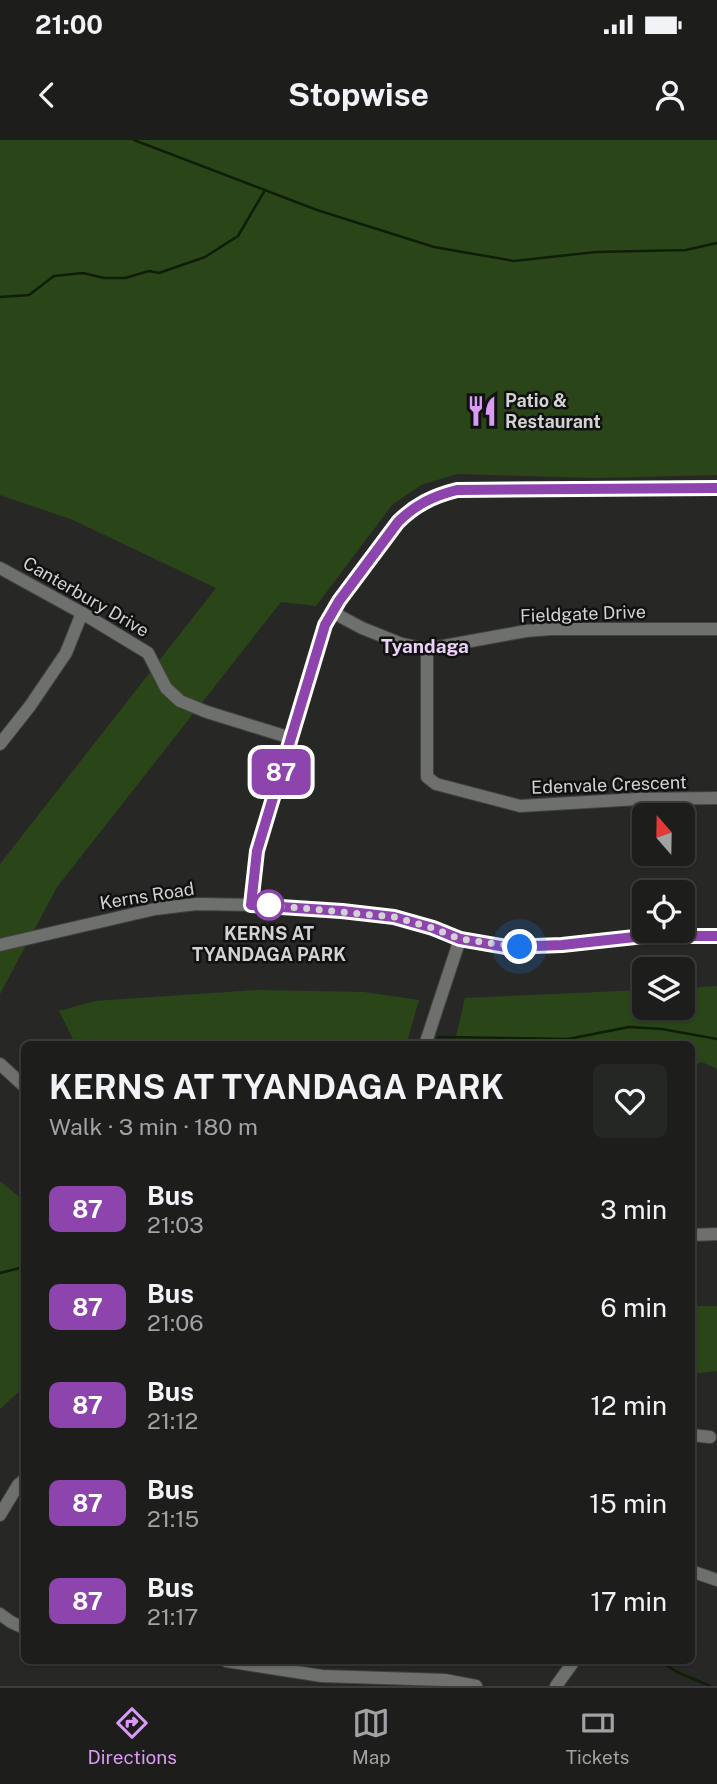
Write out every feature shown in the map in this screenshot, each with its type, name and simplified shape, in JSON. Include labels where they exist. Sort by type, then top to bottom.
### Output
[{"type":"street","points":[[251,905],[257,851],[319,641],[332,612],[409,511],[437,495],[457,490],[717,488]]},
{"type":"street","name":"Canterbury Drive","points":[[0,568],[148,653],[166,688],[180,701],[291,738]]},
{"type":"street","name":"Fieldgate Drive","points":[[332,612],[362,628],[427,649],[551,629],[717,629]]},
{"type":"street","points":[[0,744],[66,653],[82,613]]},
{"type":"street","name":"Edenvale Crescent","points":[[427,649],[429,745],[426,764],[427,777],[436,784],[520,806],[638,799],[717,798]]},
{"type":"street","name":"Kerns Road","points":[[0,945],[155,909],[197,904],[342,911],[394,917],[460,939],[506,947],[535,947],[644,936],[717,936]]},
{"type":"street","points":[[426,1041],[460,939]]},
{"type":"street","points":[[0,1064],[21,1083]]},
{"type":"street","points":[[695,1234],[717,1234]]},
{"type":"street","points":[[695,1435],[710,1437]]},
{"type":"street","points":[[0,1515],[21,1482]]},
{"type":"street","points":[[695,1572],[717,1580]]},
{"type":"street","points":[[0,1614],[21,1627]]},
{"type":"street","points":[[245,1664],[322,1676],[445,1680],[476,1686]]},
{"type":"street","points":[[556,1686],[572,1664]]},
{"type":"green space","points":[[0,140],[717,140],[717,475],[597,478],[457,474],[421,485],[392,505],[316,606],[281,602],[57,887],[0,994],[0,864],[216,588],[73,520],[0,495]]},
{"type":"green space","points":[[717,986],[717,1069],[702,1062],[695,1065],[695,1041],[455,1041],[465,998],[632,991],[632,1020],[695,1020],[695,987]]},
{"type":"green space","points":[[257,990],[364,992],[419,1000],[407,1041],[74,1041],[59,1011],[95,1001]]},
{"type":"green space","points":[[0,1181],[21,1198],[21,1390],[0,1409]]},
{"type":"green space","points":[[695,1306],[717,1306],[717,1371],[695,1374]]},
{"type":"waterway","points":[[134,140],[317,210],[434,247],[514,261],[596,252],[686,250],[717,243]]},
{"type":"waterway","points":[[0,297],[29,295],[54,276],[83,273],[104,278],[125,278],[149,271],[159,273],[205,257],[238,236],[265,190]]},
{"type":"waterway","points":[[438,1037],[568,1039],[629,1027],[662,1029],[717,1039]]},
{"type":"waterway","points":[[0,1273],[21,1268]]},
{"type":"waterway","points":[[665,1664],[710,1686]]},
{"type":"bus line","name":"87","points":[[717,488],[457,490],[437,495],[409,511],[339,601],[325,625],[257,851],[251,905],[394,917],[460,939],[506,947],[562,945],[644,936],[717,936]]},
{"type":"place","name":"Patio & Restaurant","points":[[482,411]]},
{"type":"place","name":"KERNS AT TYANDAGA PARK","points":[[269,905]]},
{"type":"district","name":"Tyandaga","points":[[425,646]]},
{"type":"route","points":[[269,905],[394,917],[460,939],[520,947]]}]
